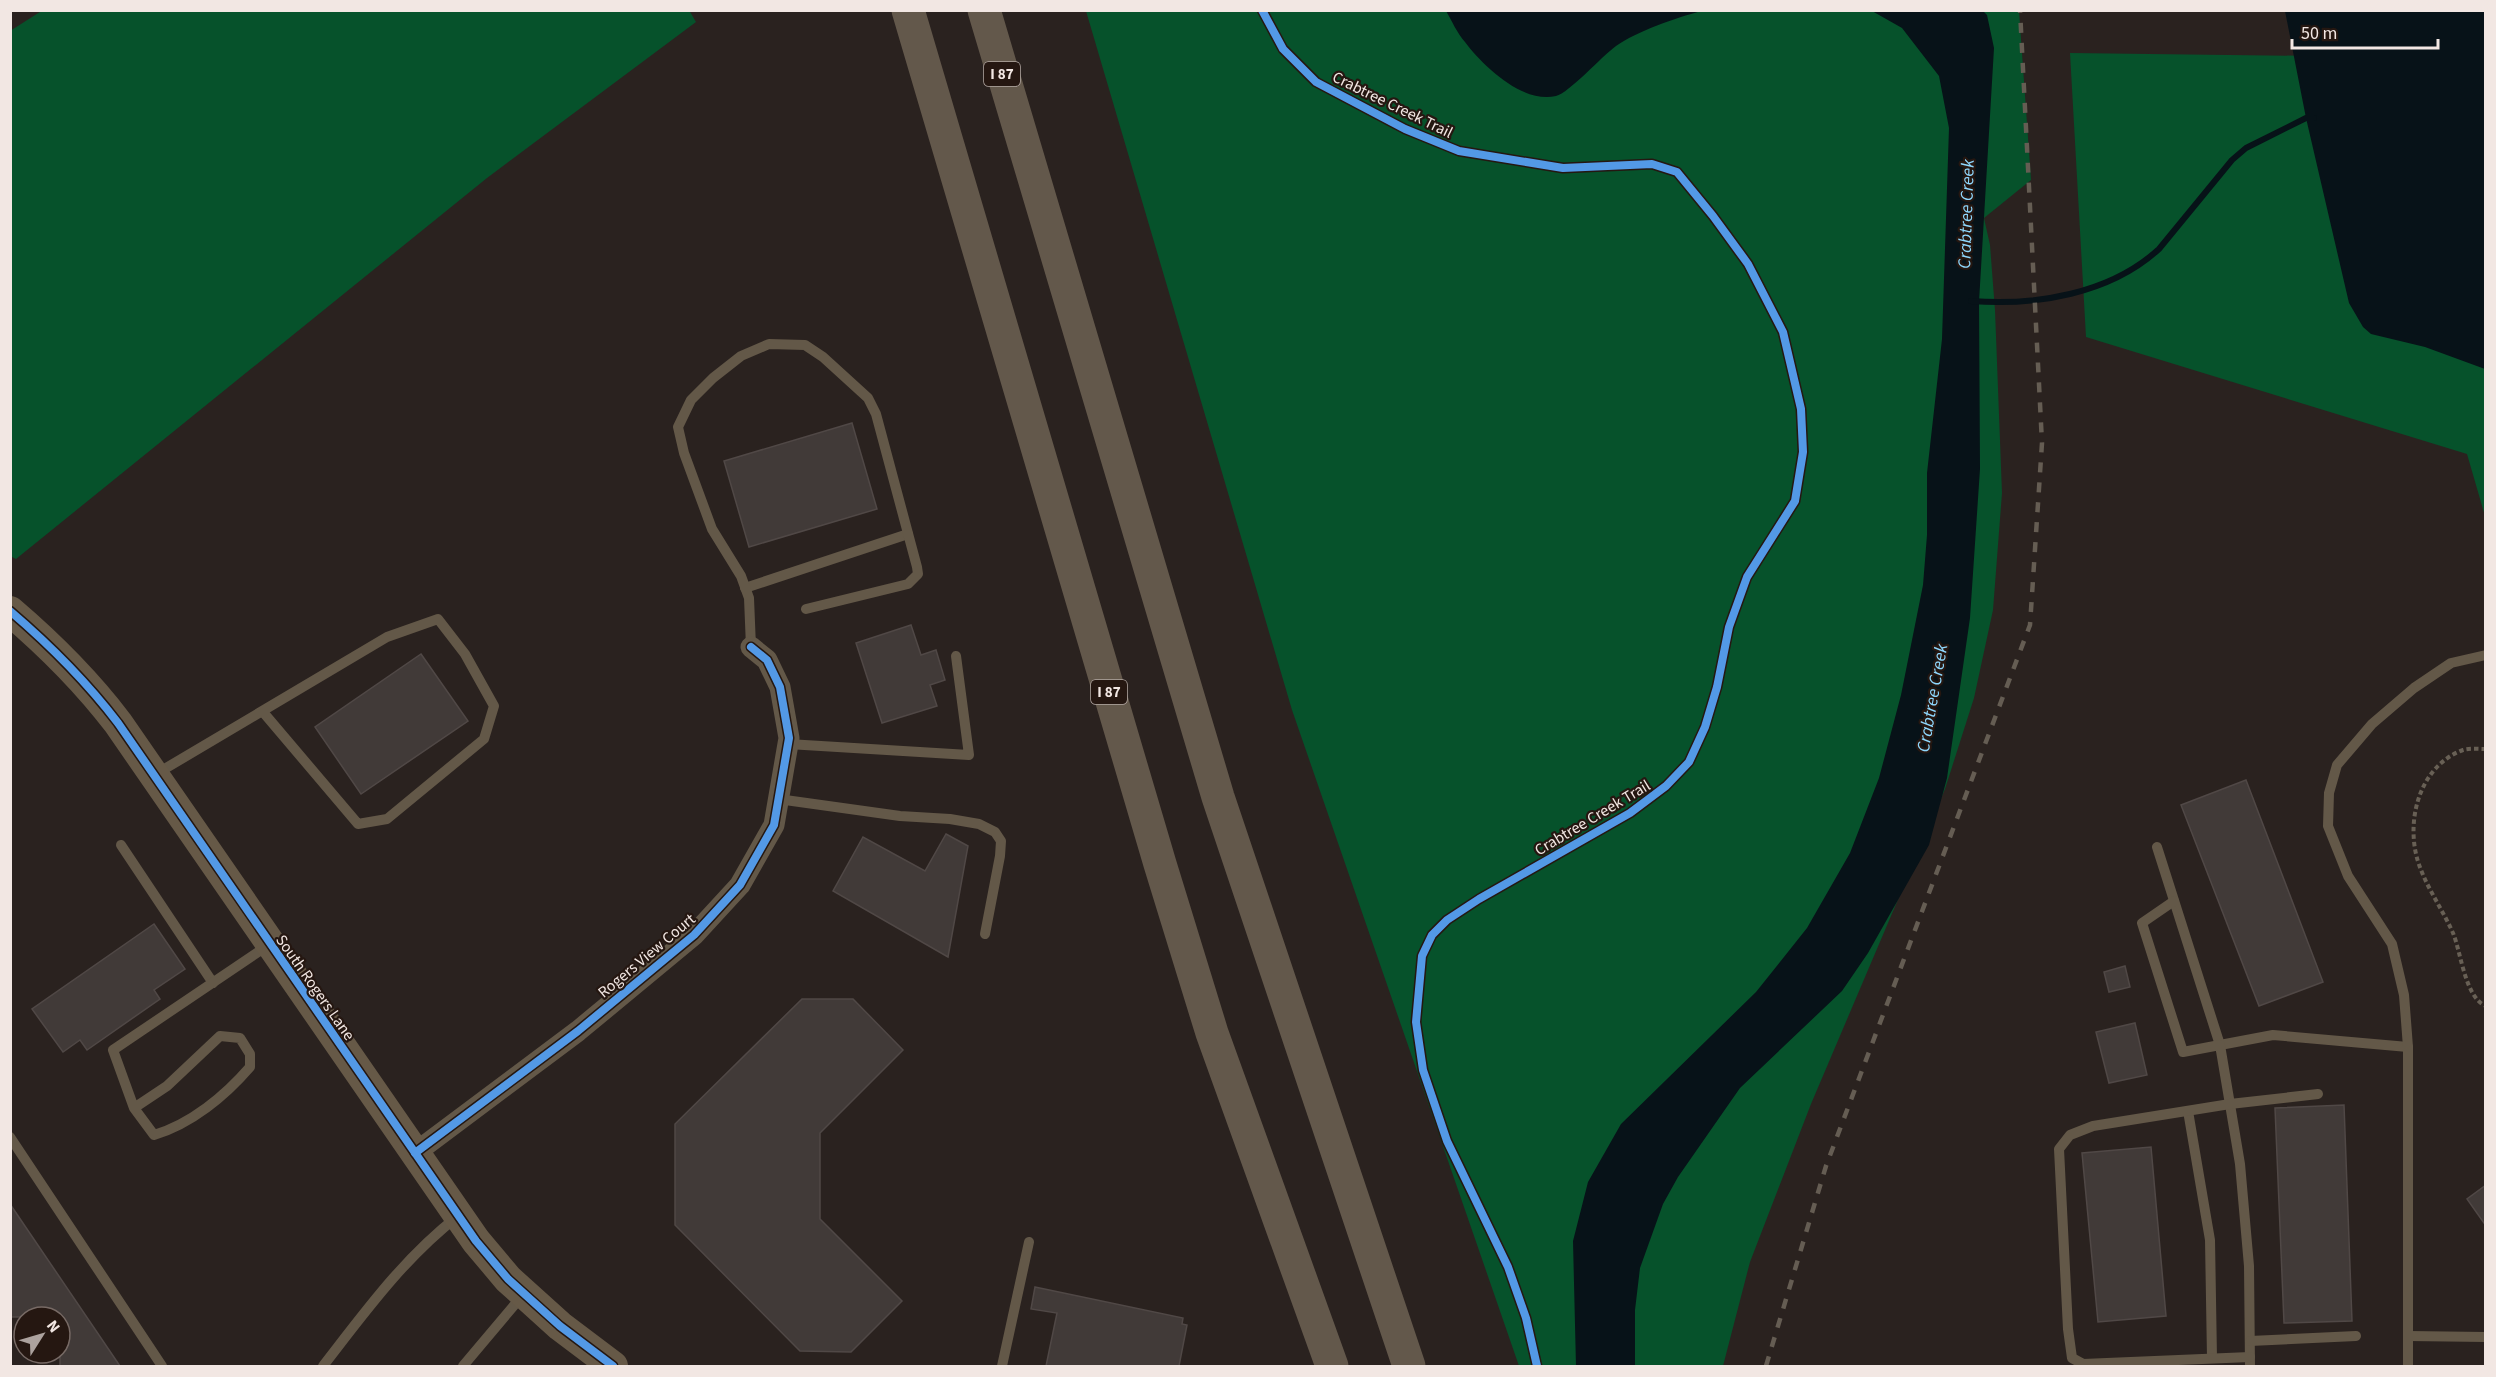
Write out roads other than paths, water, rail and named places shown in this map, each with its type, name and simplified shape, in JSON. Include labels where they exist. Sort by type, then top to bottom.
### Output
[{"type":"highway","points":[[897,10],[938,114]]},
{"type":"highway","name":"I 87","points":[[908,10],[1212,1033],[1332,1366]]},
{"type":"highway","name":"I 87","points":[[984,10],[1218,797],[1409,1366]]},
{"type":"highway","points":[[992,10],[1021,137]]},
{"type":"street","name":"South Rogers Lane","points":[[10,611],[55,649],[88,685],[476,1241],[508,1279],[560,1326],[613,1366]]},
{"type":"street","name":"Rogers View Court","points":[[415,1153],[578,1031],[694,935],[740,885],[774,825],[788,744],[780,687],[767,660],[751,647]]},
{"type":"lane","points":[[751,647],[749,598],[741,576],[712,529],[684,453],[678,427],[691,400],[713,378],[741,356],[769,344],[805,345],[823,357],[868,398],[876,414],[918,574],[908,584],[806,609]]},
{"type":"lane","points":[[745,588],[908,534]]},
{"type":"lane","points":[[153,776],[387,637],[438,619],[465,654],[494,706],[484,739],[387,819],[358,824],[263,712]]},
{"type":"lane","points":[[2408,1366],[2408,1047],[2404,995],[2392,944],[2348,876],[2328,826],[2329,793],[2337,765],[2372,724],[2414,688],[2451,663],[2486,655]]},
{"type":"lane","points":[[788,744],[969,755],[956,656]]},
{"type":"lane","points":[[778,799],[900,816],[950,819],[979,824],[995,832],[1001,841],[1000,856],[985,934]]},
{"type":"lane","points":[[121,845],[213,983]]},
{"type":"lane","points":[[2157,847],[2220,1045],[2230,1104],[2240,1164],[2248,1255],[2250,1362],[2212,1358],[2083,1364],[2072,1358],[2068,1329],[2059,1149],[2070,1135],[2093,1126],[2230,1104],[2318,1094]]},
{"type":"lane","points":[[2174,902],[2142,923],[2183,1052],[2273,1035],[2408,1047]]},
{"type":"lane","points":[[134,1108],[166,1086],[220,1036],[240,1038],[250,1054],[250,1067],[230,1091],[173,1129],[153,1135],[134,1108],[113,1050],[270,944]]},
{"type":"lane","points":[[2188,1111],[2210,1240],[2212,1358]]},
{"type":"lane","points":[[10,1137],[162,1366]]},
{"type":"lane","points":[[323,1366],[392,1277],[458,1216]]},
{"type":"lane","points":[[1002,1366],[1029,1242]]},
{"type":"lane","points":[[463,1366],[525,1294]]},
{"type":"lane","points":[[2250,1341],[2356,1336]]},
{"type":"lane","points":[[2408,1336],[2486,1337]]},
{"type":"water","points":[[1446,11],[1701,11],[1680,17],[1625,40],[1562,93],[1543,97],[1517,89],[1493,72],[1462,38]]},
{"type":"water","name":"Crabtree Creek","points":[[1872,11],[1983,11],[1987,15],[1994,48],[1979,302],[1980,469],[1970,618],[1947,778],[1929,845],[1868,953],[1842,991],[1740,1088],[1678,1177],[1663,1204],[1640,1268],[1635,1310],[1635,1366],[1576,1366],[1573,1241],[1588,1182],[1621,1124],[1756,992],[1807,928],[1850,853],[1879,778],[1901,695],[1923,585],[1927,535],[1927,473],[1942,339],[1949,128],[1939,76],[1902,28]]},
{"type":"water","points":[[2285,11],[2485,11],[2485,369],[2425,347],[2371,334],[2363,327],[2349,303],[2306,118]]},
{"type":"waterway","points":[[1971,301],[2046,299],[2095,287],[2118,277],[2159,249],[2232,160],[2246,148],[2306,118],[2314,118]]},
{"type":"railway","points":[[1766,1366],[1826,1166],[2030,625],[2042,443],[2020,10]]}]
